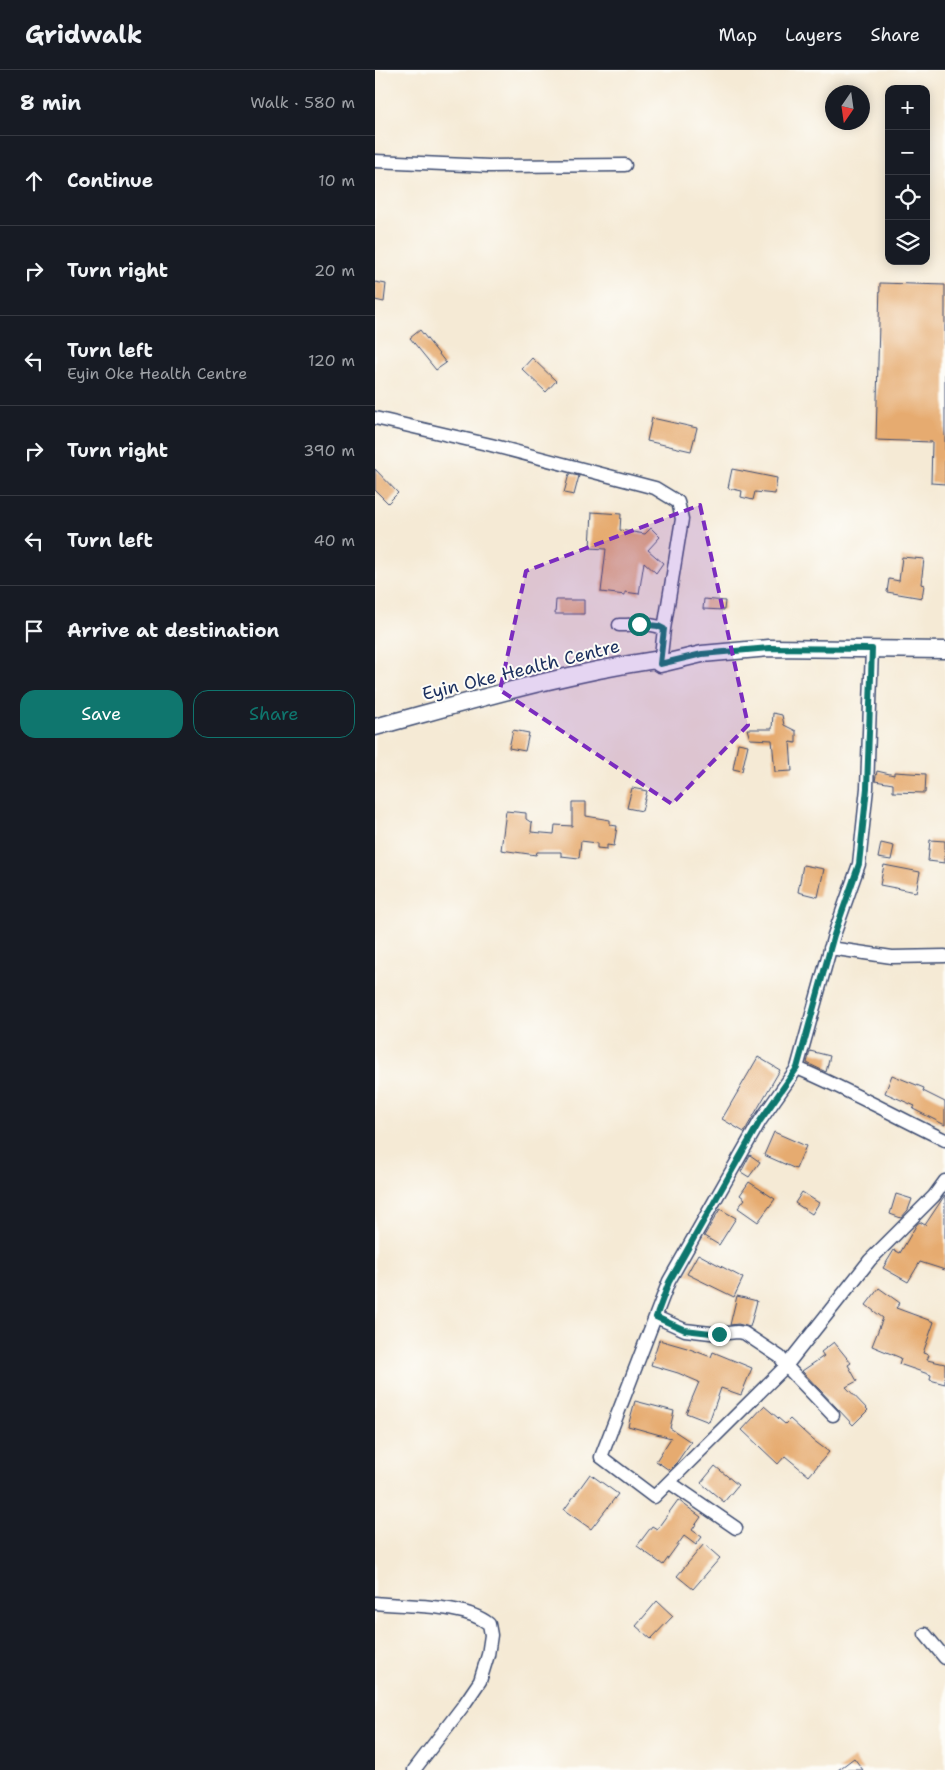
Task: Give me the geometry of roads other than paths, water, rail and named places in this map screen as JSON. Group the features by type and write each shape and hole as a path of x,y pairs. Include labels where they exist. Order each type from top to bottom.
{"main road":[{"name":"Eyin Oke Health Centre","path":"375,727 530,685 603,668 655,660 660,664 702,654 769,648 945,650"}],"street":[{"path":"375,161 489,166 625,165"},
{"path":"375,418 491,445 655,488 678,502 682,519 660,664"},
{"path":"619,626 658,626 664,629"},
{"path":"872,649 867,788 859,864 830,948 797,1068 760,1121 674,1273 635,1366 601,1457 654,1497 786,1366 870,1260 934,1196 945,1181"},
{"path":"830,948 892,957 945,956"},
{"path":"797,1068 945,1140"},
{"path":"656,1317 685,1330 719,1334 740,1332 780,1357 786,1366 833,1415"},
{"path":"669,1482 736,1528"},
{"path":"375,1603 432,1607 473,1615 482,1618 489,1624 491,1635 488,1656 480,1681 413,1770"},
{"path":"925,1634 945,1658"}]}
